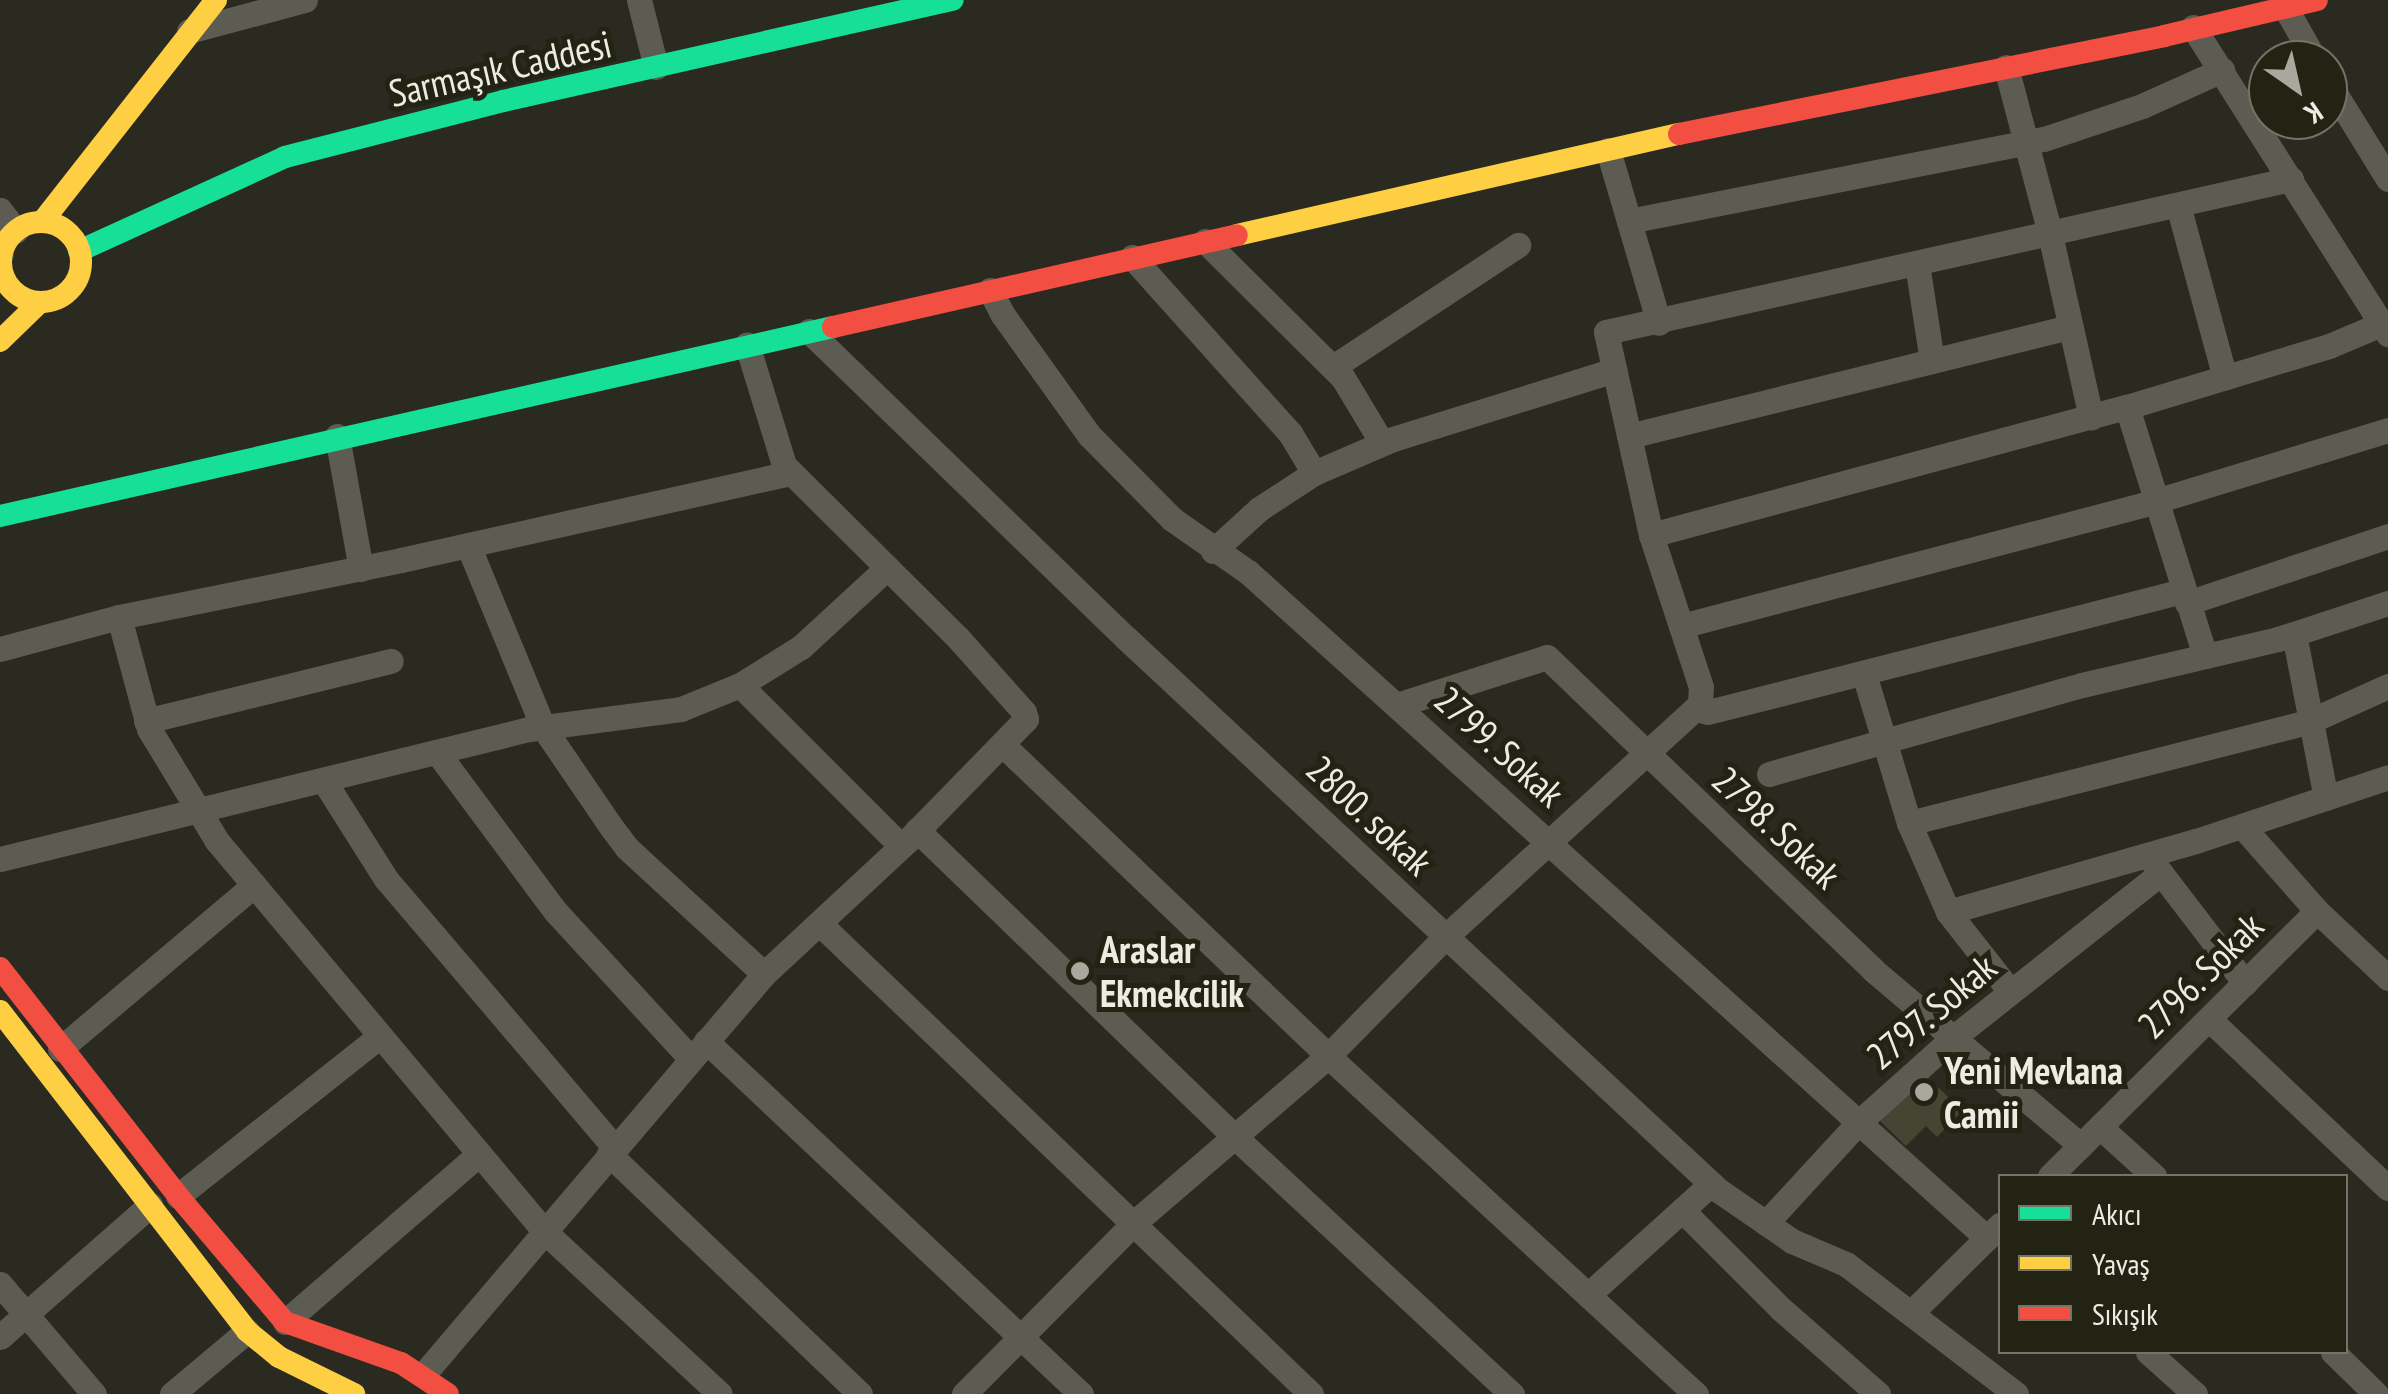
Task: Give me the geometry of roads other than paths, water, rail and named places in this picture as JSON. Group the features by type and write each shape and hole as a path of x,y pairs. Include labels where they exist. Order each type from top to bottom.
{"street":[{"path":"42,222 65,230 79,251 81,263 72,287 52,301 39,302 14,292 0,268 1,254 16,231 42,222 216,0"},
{"path":"189,31 305,0"},
{"path":"640,0 656,67"},
{"name":"Sarmaşık Caddesi","path":"79,251 285,157 953,0"},
{"path":"0,516 1608,150 2318,0"},
{"path":"2285,7 2304,40"},
{"path":"1651,535 2128,407 2386,328 2194,27"},
{"path":"2006,67 2050,234 2091,417"},
{"path":"1629,221 2026,142 2142,106 2222,70"},
{"path":"2348,114 2388,179"},
{"path":"1608,150 1659,323"},
{"path":"964,1394 1134,1223 1328,1056 1445,936 1695,710 1701,687 1651,535 1606,332 2291,179"},
{"path":"2178,205 2225,378"},
{"path":"0,210 16,231"},
{"path":"1205,241 1334,367 1382,443"},
{"path":"1334,367 1518,246"},
{"path":"1132,258 1290,433 1314,473"},
{"path":"1918,264 1932,362"},
{"name":"2799. Sokak","path":"990,290 1002,315 1088,435 1172,519 1248,572 1860,1122 1994,1231"},
{"path":"0,340 39,302"},
{"path":"1629,436 2071,327"},
{"name":"2800. sokak","path":"808,331 1025,543 1712,1184 1792,1241 1846,1264 2016,1394"},
{"path":"424,1375 764,974 1004,746 1026,719 1024,712 887,568 784,465 747,344"},
{"path":"1213,551 1258,509 1314,473 1382,443 1614,370"},
{"path":"2128,407 2205,656"},
{"path":"1681,626 2156,501 2388,430"},
{"path":"338,436 360,568"},
{"path":"0,649 118,617 790,473"},
{"path":"1695,710 1708,712 2185,597 2388,536"},
{"path":"468,545 543,727 627,848 764,974"},
{"path":"0,859 543,727 681,708 740,685 802,646 887,568"},
{"path":"1769,774 2082,684 2294,634 2388,604"},
{"path":"118,617 146,721 198,813 545,1232 720,1394"},
{"path":"2294,634 2326,798"},
{"name":"2798. Sokak","path":"1397,705 1547,657 1874,970 2081,1146"},
{"path":"146,721 391,661"},
{"path":"1864,674 1909,823 1948,912 2010,992"},
{"path":"740,685 1512,1394"},
{"path":"1909,823 2312,720 2388,686"},
{"path":"1004,746 1328,1056 1696,1394"},
{"path":"438,752 556,912 699,1050 1081,1394"},
{"path":"1948,912 2154,864 2242,826 2388,777"},
{"path":"324,781 386,879 612,1150 860,1394"},
{"path":"2242,826 2317,911 2388,978"},
{"path":"2154,864 2244,983"},
{"name":"2797. Sokak","path":"1766,1223 1860,1122 2154,864"},
{"path":"60,1049 254,885"},
{"name":"2796. Sokak","path":"2052,1174 2317,911"},
{"path":"819,923 1311,1394"},
{"path":"0,968 60,1049 284,1322 424,1375 448,1394"},
{"path":"0,1010 247,1330 279,1357 354,1394"},
{"path":"2209,1019 2388,1188"},
{"path":"178,1196 380,1036"},
{"path":"2100,1127 2152,1174"},
{"path":"284,1322 479,1154"},
{"path":"1588,1295 1712,1184"},
{"path":"0,1337 150,1205"},
{"path":"1682,1210 1781,1309 1878,1394"},
{"path":"1912,1312 1994,1231"},
{"path":"0,1284 94,1394"},
{"path":"172,1394 247,1330"},
{"path":"2150,1354 2195,1394"},
{"path":"2335,1354 2376,1394"}],"place":[{"name":"Araslar Ekmekcilik","path":"1080,971"},
{"name":"Yeni Mevlana Camii","path":"1924,1092"}]}
